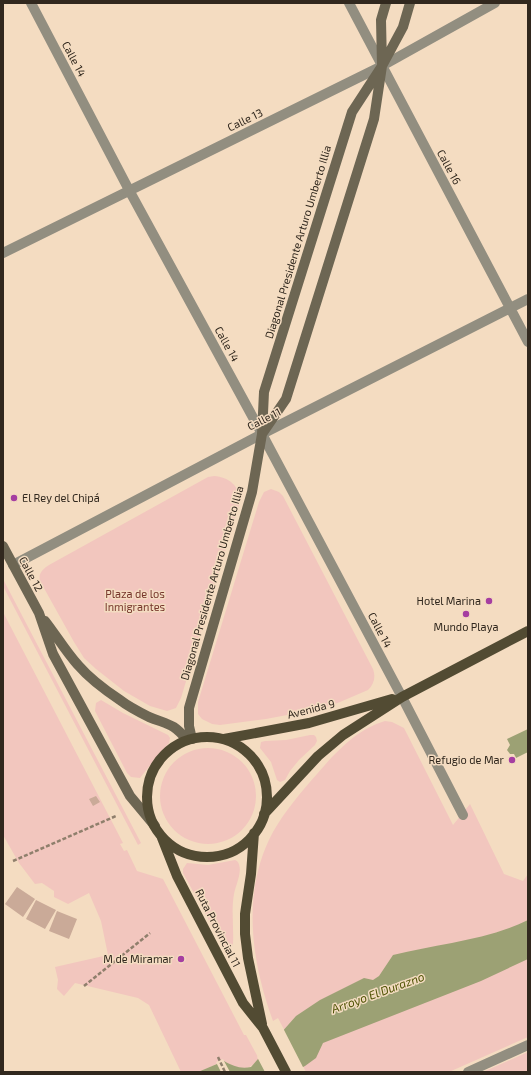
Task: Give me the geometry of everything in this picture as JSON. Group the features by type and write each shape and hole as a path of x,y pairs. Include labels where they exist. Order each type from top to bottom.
{"main road":[{"name":"Diagonal Presidente Arturo Umberto Illia","path":"262,434 286,399 374,119 382,66 381,20 386,3"},
{"name":"Diagonal Presidente Arturo Umberto Illia","path":"190,740 188,708 252,492 262,434 264,392 352,112 382,66 403,27 410,3"},
{"name":"Calle 12","path":"3,546 39,613"},
{"path":"39,613 77,665 88,675 120,701 150,717 168,723 190,740"},
{"path":"39,613 53,654 130,796 158,830 168,842 181,851 196,856 207,857 218,856 238,848 254,833 264,814 267,795 260,768 241,747 224,739 208,737 190,740 174,747 166,753 154,769 148,788 148,808 158,830"},
{"name":"Avenida 9","path":"264,814 318,756 343,735 402,696 528,631"},
{"name":"Avenida 9","path":"224,739 309,723 402,696"},
{"name":"Ruta Provincial 11","path":"158,830 178,876 244,1003 263,1028 286,1072"},
{"name":"Ruta Provincial 11","path":"254,833 251,874 245,914 245,934 248,958 263,1028"}],"street":[{"name":"Calle 14","path":"31,3 129,190 402,696 463,815"},
{"name":"Calle 16","path":"349,3 528,342"},
{"name":"Calle 13","path":"3,254 129,190 382,66 495,3"},
{"name":"Calle 11","path":"13,565 262,434 528,299"},
{"path":"468,1072 528,1045"}],"path":[{"path":"13,861 116,816"},
{"path":"84,986 150,933"},
{"path":"218,1057 225,1072"}],"green space":[{"name":"Plaza de los Inmigrantes","path":"214,476 224,478 233,483 238,491 240,502 181,698 176,708 167,711 150,706 124,691 84,658 40,581 40,573 49,565 208,477"},
{"path":"271,489 279,492 283,496 373,669 374,680 368,690 324,708 266,719 220,725 212,724 202,719 198,714 198,702 259,502 264,492"},
{"path":"3,579 141,843 138,845 3,586"},
{"path":"3,612 123,843 120,844 124,851 127,850 137,871 163,879 244,1035 246,1035 259,1059 250,1066 246,1068 238,1068 223,1061 199,1072 181,1072 149,1005 138,998 75,983 64,996 57,989 58,980 55,967 108,955 101,921 89,893 68,904 54,897 54,891 42,883 35,884 19,863 3,835"},
{"path":"101,700 123,713 168,735 170,738 169,743 140,778 131,777 127,773 95,711 96,703"},
{"path":"385,721 392,722 404,728 453,825 470,804 504,874 523,881 528,874 528,1037 449,1072 306,1072 278,1018 273,1021 265,998 255,950 253,926 253,902 256,878 263,855 273,832 299,795 332,758 356,735"},
{"path":"314,735 316,737 317,741 315,745 299,760 285,780 280,782 277,780 271,762 260,748 261,742 286,740"},
{"path":"208,748 226,752 235,756 242,762 248,769 252,778 256,796 252,814 248,823 242,830 235,836 226,840 208,844 190,840 181,836 174,830 168,823 164,814 160,796 164,778 168,769 174,762 181,756 190,752"},
{"path":"235,860 239,864 240,872 233,900 233,944 227,948 223,946 183,873 183,869 187,863 208,865"},
{"path":"528,1052 528,1072 483,1072"}],"water":[{"path":"528,729 528,752 516,758 514,754 510,754 507,750 510,745 507,739"},
{"name":"Arroyo El Durazno","path":"528,920 528,959 481,981 323,1043 316,1058 293,1072 198,1072 224,1061 237,1067 251,1067 296,1016 320,1000 364,978 373,980 379,976 393,955 479,937 513,927"}],"pier":[{"path":"283,1028 304,1069 298,1072 265,1072 257,1057"},
{"path":"223,1059 230,1072 221,1072 216,1062"}],"building":[{"path":"96,796 100,802 93,806 89,799"},
{"path":"17,887 35,899 23,917 5,904"},
{"path":"36,900 56,910 45,929 26,919"},
{"path":"57,911 77,919 69,939 49,931"}],"place":[{"name":"El Rey del Chipá","path":"14,498"},
{"name":"Hotel Marina","path":"489,601"},
{"name":"Mundo Playa","path":"466,614"},
{"name":"Refugio de Mar","path":"512,760"},
{"name":"M de Miramar","path":"181,959"}]}
